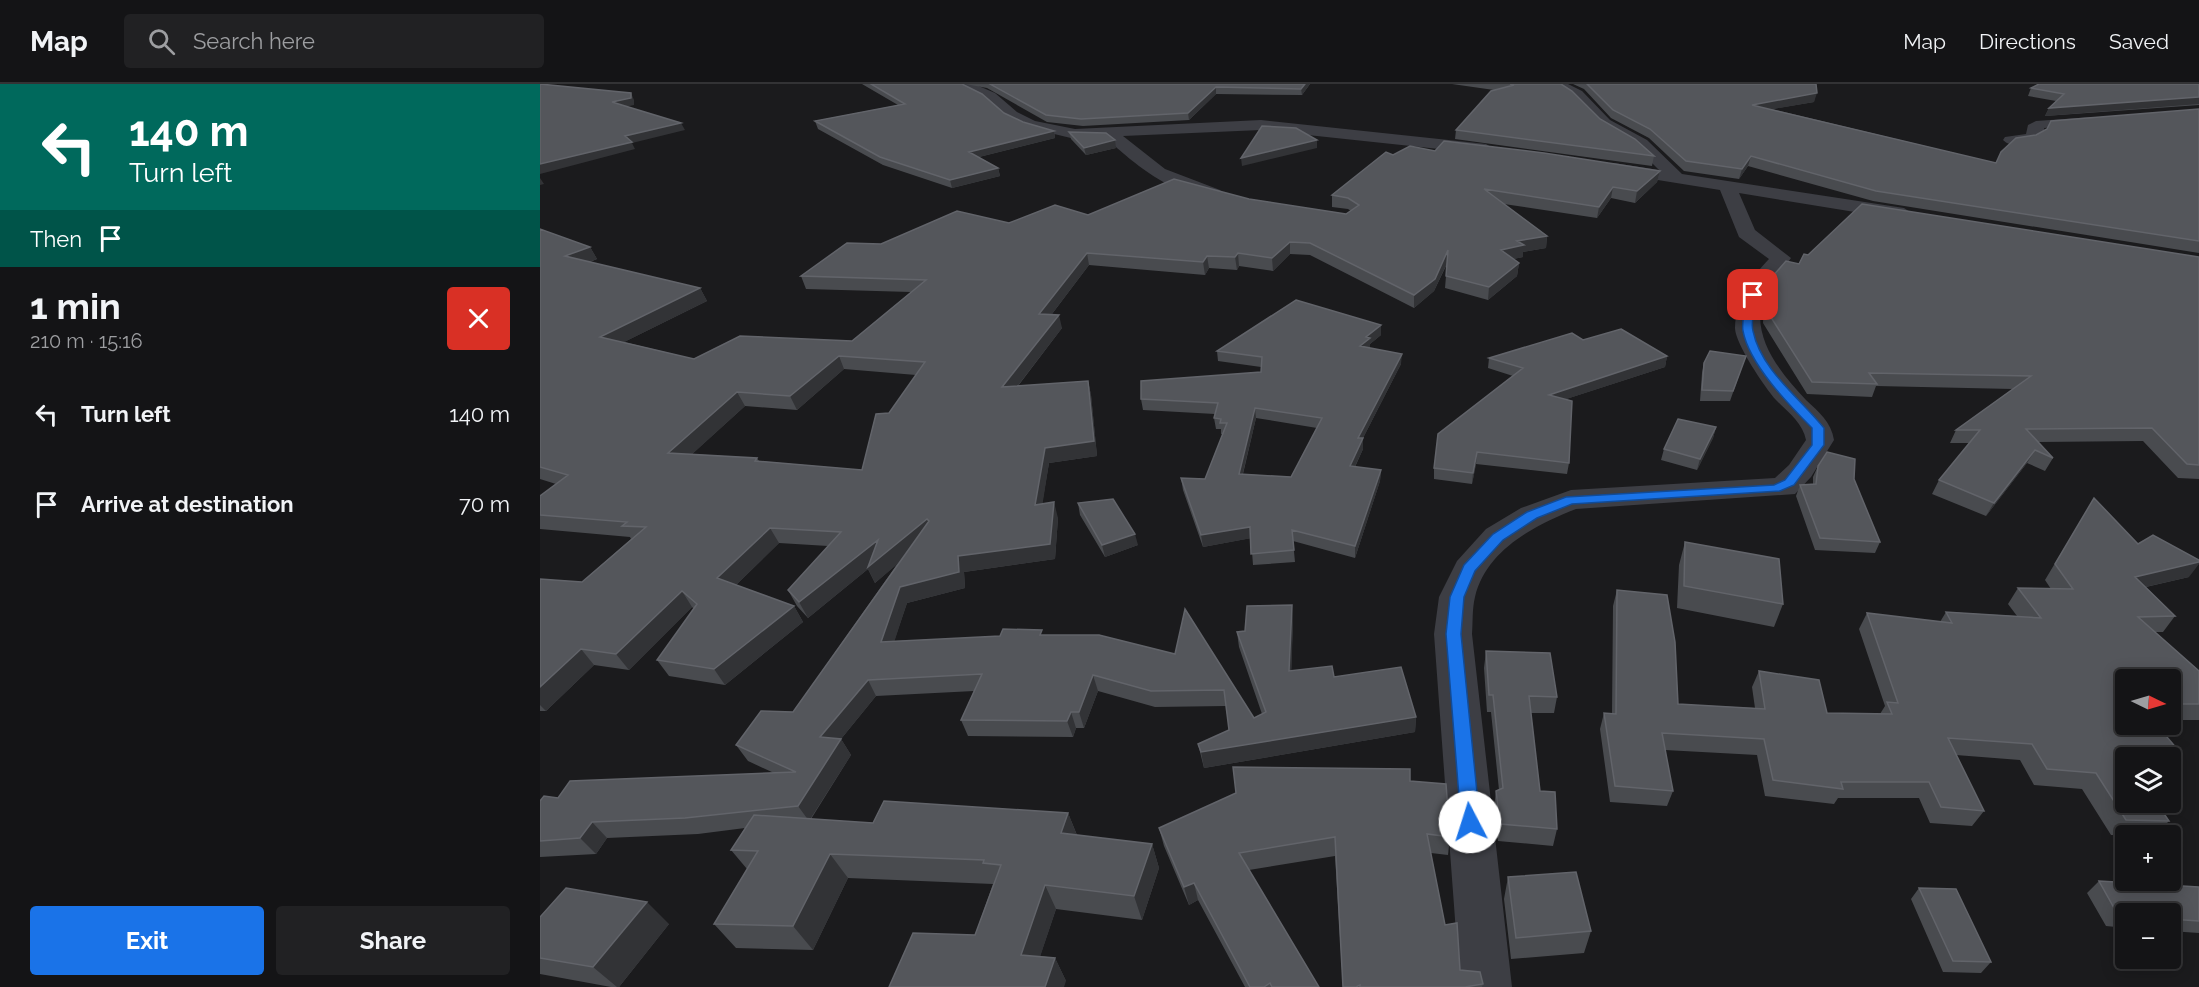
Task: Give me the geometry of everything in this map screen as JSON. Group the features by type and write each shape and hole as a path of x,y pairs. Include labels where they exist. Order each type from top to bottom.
{"street":[{"path":"963,84 990,96 1012,115 1030,124 1075,134 1112,134 1218,125 1261,125 1497,150"},
{"path":"1558,84 1577,94 1605,123 1641,143 1678,178"},
{"path":"2011,140 2030,138 2037,132 2033,128 2041,124 2111,120"},
{"path":"1112,134 1143,164 1168,178 1186,187 1236,198"},
{"path":"1600,165 1728,188 1922,217"},
{"path":"1486,987 1453,634 1457,597 1469,568 1498,537 1532,515 1570,500 1784,487 1800,471 1820,440 1818,428 1779,388 1767,370 1747,330 1753,295 1759,282 1781,258 1746,233 1728,188"}],"building":[{"path":"540,84 631,93 631,98 612,102 681,123 625,136 632,142 540,164"},
{"path":"871,84 962,84 982,94 1004,113 1023,122 1054,131 969,152 998,168 950,180 880,157 815,121 905,104"},
{"path":"990,84 1305,84 1301,89 1216,87 1188,113 1081,119 1046,115"},
{"path":"1510,84 1561,84 1572,91 1600,119 1635,139 1654,156 1456,130 1491,91 1514,85"},
{"path":"1587,84 1816,84 1817,93 1752,105 1996,163 2001,152 2016,138 2036,135 2047,129 2051,121 2199,109 2199,241 1876,191 1751,156 1742,169 1686,161 1650,129 1613,110"},
{"path":"2039,84 2199,84 2199,97 2049,108 2064,94 2031,88"},
{"path":"1262,126 1296,128 1317,140 1241,158"},
{"path":"1069,132 1106,133 1115,140 1084,148"},
{"path":"1444,141 1544,153 1660,171 1637,191 1613,187 1599,207 1484,189 1547,236 1517,241 1524,245 1501,250 1519,263 1489,287 1446,276 1448,250 1435,279 1414,295 1310,243 1290,242 1272,258 1238,253 1235,257 1207,256 1203,262 1087,253 1039,314 1059,315 1002,387 1088,381 1094,441 1045,448 1035,505 1054,502 1050,544 958,556 959,572 900,587 881,642 1000,636 1003,629 1042,630 1040,635 1099,635 1175,654 1185,609 1254,718 1266,712 1237,632 1245,631 1247,606 1292,605 1289,671 1332,666 1334,677 1401,667 1416,717 1201,752 1198,744 1229,730 1224,690 1151,691 1093,675 1079,712 1071,712 1067,721 961,720 982,674 868,680 820,737 841,739 798,806 685,818 592,822 580,838 540,841 540,801 544,796 558,798 570,781 796,772 736,745 761,711 793,712 929,521 927,519 868,567 878,540 799,602 788,590 841,532 770,528 717,578 794,606 714,669 657,660 697,604 682,591 616,654 581,649 540,687 540,579 582,582 646,527 622,526 627,522 540,515 540,496 568,475 540,467 540,229 590,247 565,256 700,288 600,337 694,359 740,336 852,341 926,280 801,276 847,243 881,244 957,211 1009,223 1055,205 1088,215 1174,179 1249,199 1346,214 1359,205 1348,198 1332,195 1386,152 1393,155 1410,146 1435,151","holes":["839,356 925,362 889,413 876,414 862,470 755,461 757,458 668,453 737,392 790,396"]},
{"path":"1862,204 2199,257 2199,465 2187,464 2152,428 2026,429 2053,458 2035,450 1994,503 1939,480 1980,430 1956,430 2031,376 1869,373 1877,384 1812,382 1767,311 1768,291 1773,276 1786,261 1799,264 1804,254 1808,255"},
{"path":"1296,300 1381,325 1366,337 1370,338 1360,346 1402,354 1358,438 1363,438 1350,466 1381,470 1355,546 1292,530 1294,550 1251,554 1250,527 1201,535 1181,478 1205,479 1227,423 1220,423 1221,419 1214,418 1218,403 1141,399 1141,381 1261,372 1262,357 1217,351","holes":["1255,408 1322,418 1291,477 1239,474"]},
{"path":"1621,329 1667,356 1549,395 1572,401 1569,463 1477,452 1473,473 1434,468 1438,434 1523,368 1489,358 1572,333 1583,340"},
{"path":"1710,351 1746,356 1733,391 1702,390 1704,363"},
{"path":"1678,419 1716,427 1700,459 1664,449"},
{"path":"1827,452 1855,459 1854,479 1880,542 1820,538 1800,485 1816,484 1818,466"},
{"path":"2094,498 2138,544 2153,535 2199,560 2199,562 2135,577 2175,616 2138,617 2199,671 2199,704 2181,704 2181,669 2115,669 2115,735 2165,735 2175,747 2115,747 2115,803 2096,773 2047,769 2032,744 1948,738 1984,811 1941,807 1929,782 1841,782 1843,789 1773,780 1764,739 1662,733 1673,791 1615,786 1604,713 1616,714 1617,590 1667,595 1675,642 1678,704 1765,709 1759,671 1819,680 1827,713 1892,714 1887,702 1898,703 1867,613 1952,623 1946,612 2041,618 2018,588 2073,589 2055,564"},
{"path":"1113,499 1135,534 1102,545 1078,503"},
{"path":"1685,542 1779,559 1783,604 1684,586"},
{"path":"1486,651 1550,653 1557,697 1529,696 1540,791 1555,792 1557,829 1500,824 1496,791 1503,788 1493,695 1489,695"},
{"path":"1233,767 1410,769 1410,781 1446,784 1450,837 1427,834 1445,925 1457,923 1460,970 1480,972 1483,984 1465,987 1360,987 1360,985 1343,987 1335,837 1239,853 1319,987 1272,987 1270,983 1264,987 1250,987 1194,883 1184,887 1159,828 1236,793"},
{"path":"884,801 1068,813 1061,833 1152,844 1134,896 1045,885 1021,955 1055,958 1045,987 889,987 913,933 975,935 1001,865 983,863 984,860 830,854 793,926 714,924 758,851 731,850 754,815 873,823"},
{"path":"2122,813 2164,813 2169,821 2126,820"},
{"path":"1576,872 1591,931 1516,938 1508,877"},
{"path":"2099,881 2115,882 2115,891 2181,891 2181,886 2199,887 2199,921 2181,920 2181,903 2115,903 2115,910"},
{"path":"566,888 647,902 593,967 540,958 540,917"},
{"path":"1919,888 1956,889 1991,962 1953,961"}],"route":[{"path":"1470,822 1453,634 1457,597 1469,568 1498,537 1532,515 1570,500 1776,489 1790,482 1818,445 1820,440 1818,428 1779,388 1767,370 1747,330 1753,295"}]}
